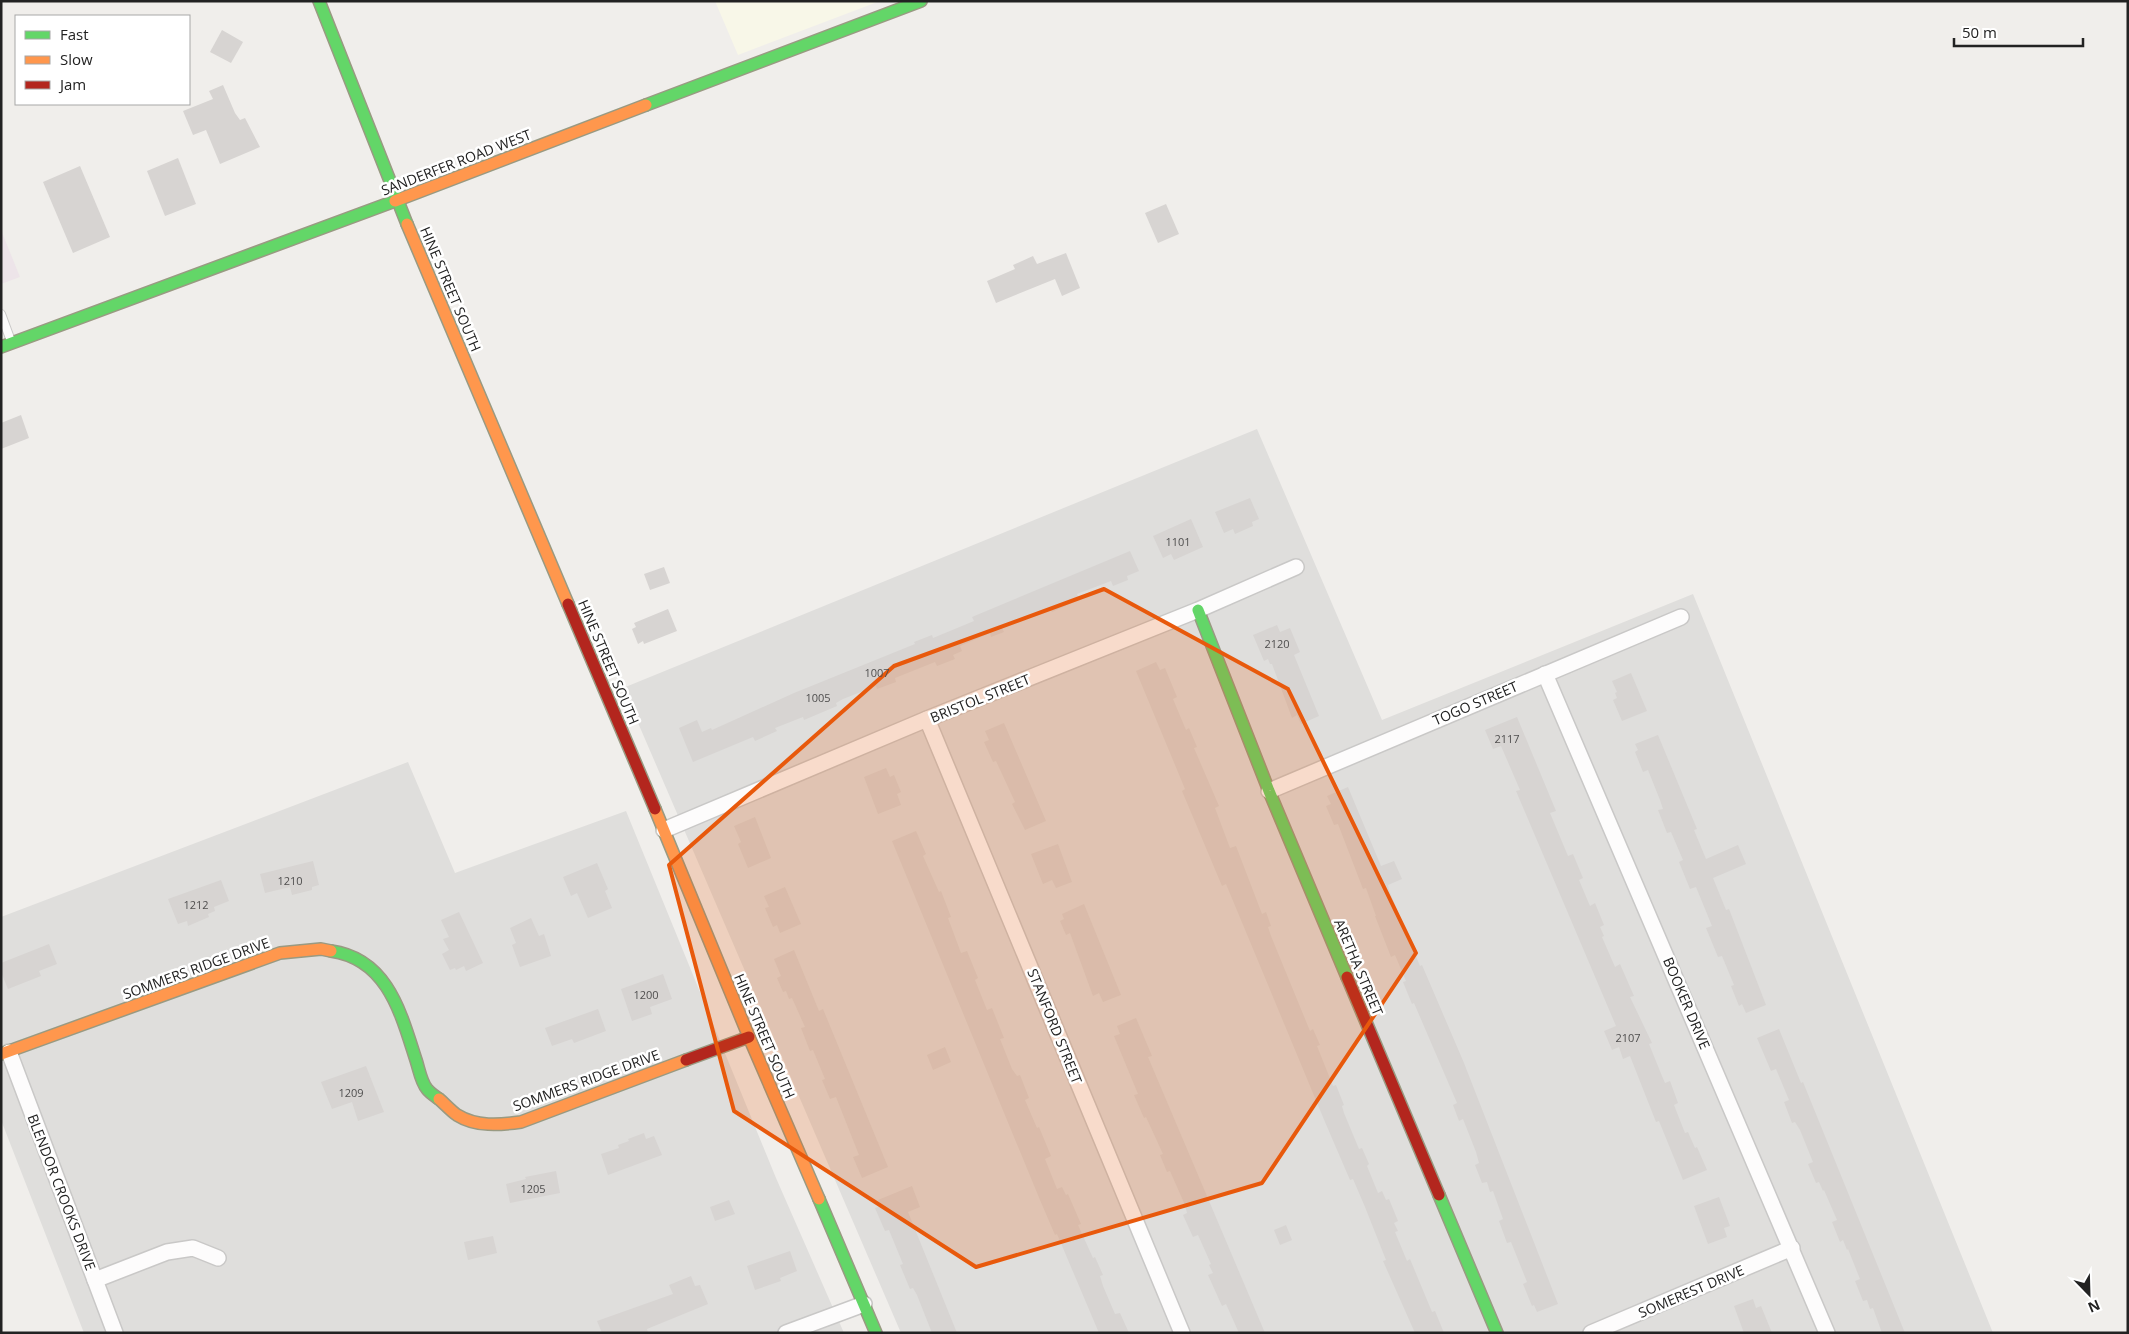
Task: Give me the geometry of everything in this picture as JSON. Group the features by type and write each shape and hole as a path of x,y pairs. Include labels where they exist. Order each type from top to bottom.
{"street":[{"name":"HINE STREET SOUTH","path":"318,1 397,200 664,830 749,1037 876,1333"},
{"name":"SANDERFER ROAD WEST","path":"7,346 921,1"},
{"name":"BRISTOL STREET","path":"664,830 927,719 1198,610 1296,567"},
{"name":"ARETHA STREET","path":"1198,610 1269,791 1497,1333"},
{"name":"TOGO STREET","path":"1269,791 1681,618"},
{"name":"BOOKER DRIVE","path":"1545,674 1827,1333"},
{"name":"STANFORD STREET","path":"927,719 1182,1333"},
{"name":"SOMMERS RIDGE DRIVE","path":"5,1053 280,953 321,949 341,952 361,961 376,974 390,990 399,1009 426,1088 458,1116 478,1123 499,1125 521,1122 749,1037"},
{"name":"BLENDOR CROOKS DRIVE","path":"5,1053 115,1333"},
{"path":"95,1280 168,1252 193,1248 218,1258"},
{"name":"SOMEREST DRIVE","path":"1591,1333 1792,1248"},
{"path":"786,1333 864,1304"}],"lane":[{"path":"1,314 7,346"}],"highlighted area":[{"path":"1104,589 1288,689 1416,953 1262,1183 976,1267 734,1111 669,865 894,666"}],"shaded area":[{"path":"715,1 880,1 738,55"},
{"path":"1,230 20,277 1,284"},
{"path":"1257,429 1382,720 1693,594 1993,1333 901,1333 623,688"},
{"path":"408,762 455,873 626,811 776,1178 844,1333 84,1333 1,1120 1,917"}],"building":[{"path":"222,30 243,42 231,63 210,52"},
{"path":"223,85 235,113 240,120 245,118 260,147 220,164 206,130 193,135 183,111 213,99 209,91"},
{"path":"178,158 196,204 165,216 147,171"},
{"path":"80,166 110,237 73,253 43,182"},
{"path":"1166,204 1179,234 1158,243 1145,213"},
{"path":"1066,253 1080,288 1062,296 1055,279 996,303 987,281 1015,269 1013,265 1033,256 1037,264"},
{"path":"21,415 29,438 1,449 1,423"},
{"path":"1250,498 1259,519 1252,522 1253,526 1235,534 1233,529 1224,533 1215,512"},
{"path":"1191,519 1203,547 1174,560 1171,554 1163,558 1153,536"},
{"path":"1130,551 1139,571 1127,576 1128,580 1113,586 1111,581 1077,594 1078,597 1071,600 1072,603 1052,612 1050,608 1002,628 1004,632 991,637 990,633 960,646 962,651 953,655 955,659 937,666 935,662 895,678 896,682 877,689 876,686 843,699 836,703 837,706 804,720 803,717 775,728 777,731 755,741 753,737 693,762 679,728 697,720 702,732 711,728 712,730 794,693 915,644 914,642 932,635 933,638 974,621 972,617"},
{"path":"664,567 670,583 650,590 644,574"},
{"path":"668,609 677,631 644,644 643,641 638,644 632,629 636,627 634,623"},
{"path":"1277,625 1280,632 1290,628 1300,652 1294,655 1319,716 1301,724 1297,715 1292,718 1272,664 1270,664 1268,659 1264,661 1253,635"},
{"path":"1156,662 1160,670 1165,668 1177,697 1173,699 1186,730 1189,728 1197,747 1194,748 1219,806 1215,808 1230,848 1236,846 1262,914 1266,912 1271,926 1268,927 1271,936 1310,1031 1313,1029 1320,1045 1317,1046 1333,1086 1336,1085 1344,1105 1342,1106 1344,1113 1359,1149 1362,1148 1369,1164 1367,1166 1378,1193 1382,1191 1386,1200 1389,1199 1398,1221 1394,1223 1398,1231 1395,1232 1407,1261 1410,1259 1432,1312 1435,1311 1444,1333 1415,1333 1383,1261 1386,1260 1365,1207 1353,1179 1350,1180 1325,1122 1226,884 1222,886 1182,791 1185,789 1136,671"},
{"path":"1631,673 1647,711 1622,721 1613,700 1617,698 1615,693 1617,692 1612,681"},
{"path":"1517,717 1556,811 1550,813 1568,856 1573,854 1583,878 1579,880 1590,906 1595,903 1604,925 1600,927 1604,936 1602,937 1615,967 1620,964 1634,996 1630,997 1652,1043 1649,1044 1662,1076 1665,1083 1670,1081 1678,1103 1674,1105 1685,1133 1688,1132 1695,1148 1697,1147 1707,1170 1683,1180 1659,1121 1656,1122 1630,1056 1623,1059 1619,1047 1612,1050 1604,1031 1616,1026 1516,791 1520,790 1501,746 1493,749 1485,730"},
{"path":"1004,723 1046,821 1025,830 1012,804 1015,802 996,761 993,762 984,742 989,740 985,731"},
{"path":"1658,735 1697,829 1694,830 1706,859 1738,845 1746,864 1713,878 1726,910 1729,909 1766,1005 1746,1013 1742,1004 1739,1006 1731,986 1734,985 1722,956 1718,957 1706,928 1712,926 1696,887 1690,889 1679,862 1683,860 1671,832 1667,833 1658,810 1663,809 1648,770 1643,772 1635,752 1638,750 1635,744"},
{"path":"886,768 890,777 894,775 901,792 897,794 901,805 878,814 864,777"},
{"path":"1348,787 1381,866 1394,861 1402,879 1388,885 1389,890 1420,966 1422,965 1464,1063 1558,1304 1537,1312 1534,1305 1532,1306 1523,1284 1527,1282 1511,1242 1507,1243 1499,1221 1503,1219 1493,1191 1490,1192 1487,1182 1482,1183 1475,1165 1479,1163 1476,1152 1463,1119 1459,1121 1453,1105 1457,1103 1414,1003 1412,1004 1403,982 1406,981 1395,955 1391,957 1366,888 1363,889 1338,824 1334,825 1326,806 1331,804 1327,796"},
{"path":"755,817 771,858 748,868 738,844 741,842 734,826"},
{"path":"916,831 926,854 923,856 939,892 941,891 951,917 948,918 961,953 967,951 978,978 975,980 987,1010 992,1008 1004,1038 1000,1039 1012,1069 1017,1076 1020,1075 1029,1098 1025,1100 1051,1156 1045,1159 1057,1189 1062,1187 1066,1195 1068,1194 1081,1224 1078,1225 1103,1275 1100,1276 1103,1286 1115,1314 1120,1313 1129,1333 1099,1333 1057,1234 1055,1235 1040,1200 892,841"},
{"path":"1058,844 1072,882 1056,888 1052,880 1043,884 1031,854"},
{"path":"313,861 319,885 312,887 312,890 292,895 290,887 265,893 260,874"},
{"path":"597,863 608,889 605,891 612,908 588,918 577,893 571,896 563,877"},
{"path":"221,880 229,901 214,907 215,911 208,914 209,917 188,926 187,921 178,924 168,899"},
{"path":"785,887 801,924 780,933 777,925 773,927 765,908 769,907 764,896"},
{"path":"1084,904 1121,995 1103,1002 1099,993 1093,996 1070,933 1066,935 1060,921 1064,919 1062,914"},
{"path":"459,912 483,963 466,971 464,966 456,970 455,968 450,970 442,954 449,950 443,939 449,937 441,920"},
{"path":"531,918 539,936 544,934 551,956 520,967 512,945 516,943 510,928"},
{"path":"49,944 57,964 39,971 41,976 8,989 1,972 1,963"},
{"path":"794,950 819,1011 823,1009 888,1167 862,1178 853,1157 859,1155 836,1097 830,1099 822,1080 825,1079 813,1050 810,1051 801,1028 805,1027 792,998 789,999 786,991 783,992 777,978 781,976 774,959"},
{"path":"663,974 672,999 650,1007 652,1014 632,1021 621,989"},
{"path":"598,1009 606,1031 574,1043 572,1039 552,1046 545,1028"},
{"path":"1136,1018 1152,1056 1148,1057 1265,1333 1239,1333 1226,1304 1222,1306 1208,1275 1213,1273 1209,1265 1211,1264 1198,1235 1193,1237 1183,1215 1187,1213 1185,1205 1170,1171 1167,1172 1160,1155 1163,1154 1134,1095 1138,1094 1114,1036 1120,1034 1117,1026"},
{"path":"1779,1029 1801,1083 1803,1082 1905,1333 1882,1333 1873,1308 1870,1309 1867,1300 1863,1301 1855,1281 1860,1279 1848,1249 1843,1240 1840,1242 1832,1222 1837,1220 1824,1190 1819,1182 1816,1183 1808,1164 1813,1162 1800,1130 1795,1122 1792,1123 1784,1102 1789,1100 1776,1069 1771,1071 1757,1038"},
{"path":"945,1047 951,1062 933,1070 927,1055"},
{"path":"366,1066 384,1112 358,1121 352,1102 332,1109 321,1082"},
{"path":"644,1133 646,1139 654,1136 662,1155 608,1175 601,1154 619,1148 618,1145 629,1141 628,1139"},
{"path":"556,1171 560,1193 510,1203 506,1184 526,1179 525,1177"},
{"path":"912,1186 920,1207 908,1212 957,1333 932,1333 917,1295 913,1288 910,1289 900,1265 903,1264 889,1230 885,1231 875,1208 880,1206 878,1200"},
{"path":"1719,1197 1730,1226 1724,1228 1727,1237 1708,1244 1694,1206"},
{"path":"729,1200 735,1214 715,1221 710,1207"},
{"path":"1286,1225 1292,1240 1280,1245 1274,1230"},
{"path":"493,1236 497,1253 468,1260 464,1242"},
{"path":"790,1251 797,1271 780,1278 781,1281 755,1290 747,1266"},
{"path":"691,1276 695,1286 700,1285 708,1304 647,1329 648,1333 602,1333 597,1321 673,1294 669,1285"},
{"path":"1753,1299 1756,1308 1761,1306 1772,1333 1744,1333 1734,1306"}],"traffic: fast":[{"path":"319,1 407,224"},
{"path":"646,105 921,1"},
{"path":"1,347 395,201"},
{"path":"1198,610 1269,791 1347,977"},
{"path":"331,951 350,956 366,965 379,977 398,1007 423,1083 439,1099"},
{"path":"1439,1195 1497,1333"},
{"path":"819,1199 876,1333"}],"traffic: slow":[{"path":"395,201 646,105"},
{"path":"407,224 568,604"},
{"path":"655,809 749,1037 819,1199"},
{"path":"1,1054 280,953 321,949 331,951"},
{"path":"439,1099 452,1112 472,1122 497,1124 521,1122 686,1060"}],"traffic: jam":[{"path":"568,604 655,809"},
{"path":"1347,977 1439,1195"},
{"path":"686,1060 749,1037"}]}
